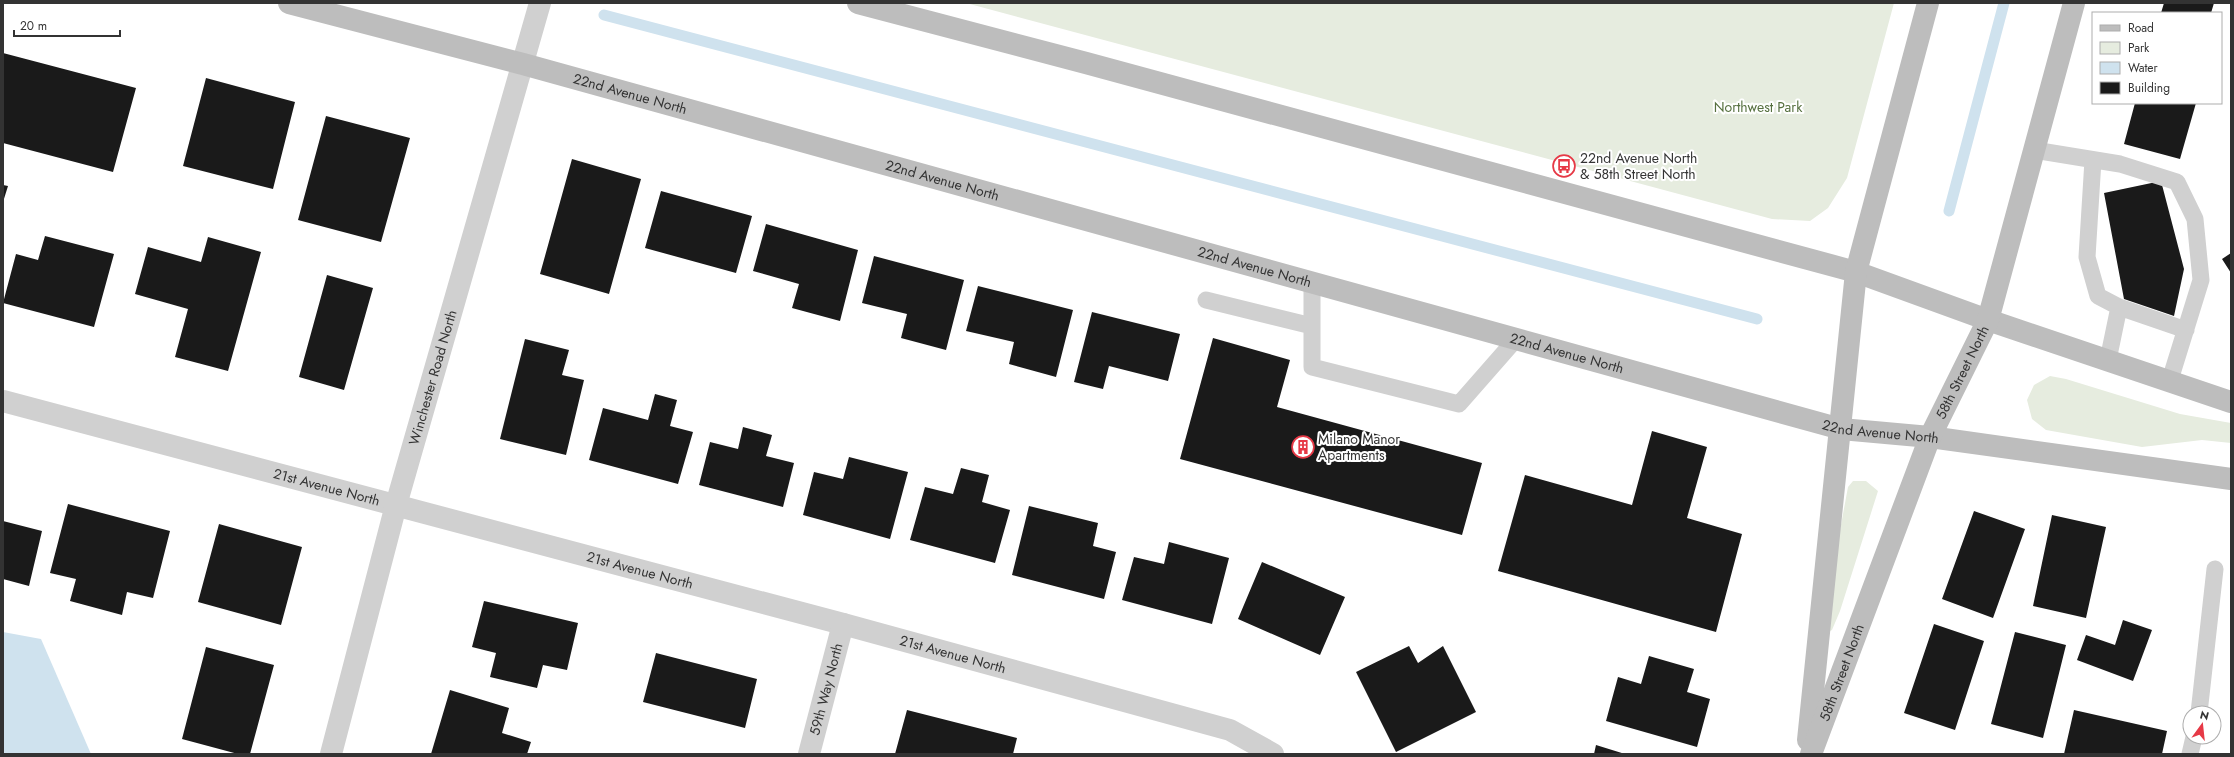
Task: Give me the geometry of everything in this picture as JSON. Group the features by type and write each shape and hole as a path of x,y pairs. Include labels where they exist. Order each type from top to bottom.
{"main road":[{"name":"22nd Avenue North","path":"289,3 523,64 1841,429 1930,438 2231,479"},
{"path":"858,3 1086,63 1856,272 1988,320 2170,380 2231,402"},
{"name":"58th Street North","path":"1806,754 1841,429 1856,272 1928,3"},
{"name":"58th Street North","path":"1811,754 1930,438 1988,320 2074,3"}],"street":[{"name":"Winchester Road North","path":"331,754 396,505 540,3"},
{"name":"21st Avenue North","path":"3,401 843,624 1230,730 1273,753"},
{"name":"59th Way North","path":"809,754 843,624"}],"lane":[{"path":"2034,150 2120,164 2177,182 2195,219 2201,280 2170,380"},
{"path":"2093,160 2087,257 2098,296 2119,307 2186,330"},
{"path":"1312,282 1312,367 1459,404 1516,339"},
{"path":"1206,300 1312,326"},
{"path":"2108,360 2119,307"},
{"path":"2200,705 2215,569"}],"green space":[{"name":"Northwest Park","path":"966,3 1894,3 1847,178 1828,208 1810,221 1772,219"},
{"path":"2050,376 2066,379 2180,414 2231,423 2231,443 2202,440 2142,447 2046,430 2032,419 2027,400 2034,385"},
{"path":"1853,481 1866,481 1878,491 1840,611 1832,630 1830,631 1826,606 1848,487"}],"water":[{"path":"3,632 41,639 91,754 3,754"}],"building":[{"path":"2164,3 2214,3 2211,12 2161,12"},
{"path":"3,53 136,88 113,172 3,143"},
{"path":"206,78 295,102 273,189 183,166"},
{"path":"2135,104 2196,104 2180,159 2124,144"},
{"path":"326,116 410,138 381,242 298,220"},
{"path":"572,159 641,179 609,294 540,274"},
{"path":"2161,181 2184,269 2174,316 2124,299 2104,193"},
{"path":"3,185 8,186 3,202"},
{"path":"661,191 752,216 736,273 645,248"},
{"path":"766,224 858,250 840,321 792,308 799,284 753,271"},
{"path":"45,236 114,254 94,327 3,303 16,254 38,260"},
{"path":"208,237 261,252 228,371 175,357 188,309 135,294 148,247 201,262"},
{"path":"2231,253 2231,273 2222,259"},
{"path":"874,256 964,280 946,350 901,338 907,314 862,303"},
{"path":"327,275 373,288 344,390 299,377"},
{"path":"978,286 1073,310 1056,377 1009,364 1014,342 966,331"},
{"path":"1092,312 1180,334 1168,381 1109,366 1103,389 1074,382"},
{"name":"Milano Manor Apartments","path":"1213,338 1290,360 1277,407 1482,463 1462,535 1180,459"},
{"path":"525,339 569,350 562,375 584,380 566,455 500,439"},
{"path":"655,394 677,400 670,426 693,432 678,484 589,460 603,408 648,420"},
{"path":"743,427 772,435 766,456 794,463 783,507 699,485 710,442 738,449"},
{"path":"1652,431 1707,447 1687,518 1742,534 1716,632 1498,571 1525,475 1632,505"},
{"path":"849,457 908,472 890,539 803,515 814,472 843,479"},
{"path":"961,468 989,475 982,502 1010,510 995,563 910,540 925,487 953,494"},
{"path":"68,504 170,531 153,598 127,592 122,615 70,601 76,579 50,573"},
{"path":"1029,506 1098,523 1093,546 1116,552 1104,599 1012,575"},
{"path":"1974,511 2025,529 1993,618 1942,599"},
{"path":"2052,515 2106,527 2086,618 2033,606"},
{"path":"3,521 42,531 29,586 3,579"},
{"path":"219,524 302,547 281,625 198,602"},
{"path":"1169,542 1229,558 1212,624 1122,600 1134,557 1164,564"},
{"path":"1262,562 1345,597 1320,655 1238,619"},
{"path":"484,601 578,623 567,670 543,665 537,688 490,677 496,653 472,647"},
{"path":"2123,620 2152,630 2133,681 2077,660 2086,635 2115,645"},
{"path":"1934,624 1984,641 1955,730 1904,713"},
{"path":"2015,632 2066,645 2043,738 1991,724"},
{"path":"1409,646 1418,663 1443,646 1476,712 1396,752 1356,672"},
{"path":"206,647 274,665 250,754 238,754 182,739"},
{"path":"656,653 757,679 745,728 643,702"},
{"path":"1649,656 1694,669 1687,692 1710,699 1697,747 1606,721 1618,677 1641,684"},
{"path":"450,690 509,708 502,733 531,742 527,754 431,754"},
{"path":"907,710 1017,738 1013,754 895,754"},
{"path":"2074,710 2167,731 2162,754 2064,754"},
{"path":"1596,745 1625,754 1594,754"}],"waterway":[{"path":"1949,211 2004,3"},
{"path":"604,15 1757,319"}],"place":[{"name":"22nd Avenue North & 58th Street North","path":"1564,166"},
{"name":"Milano Manor Apartments","path":"1303,447"}]}
